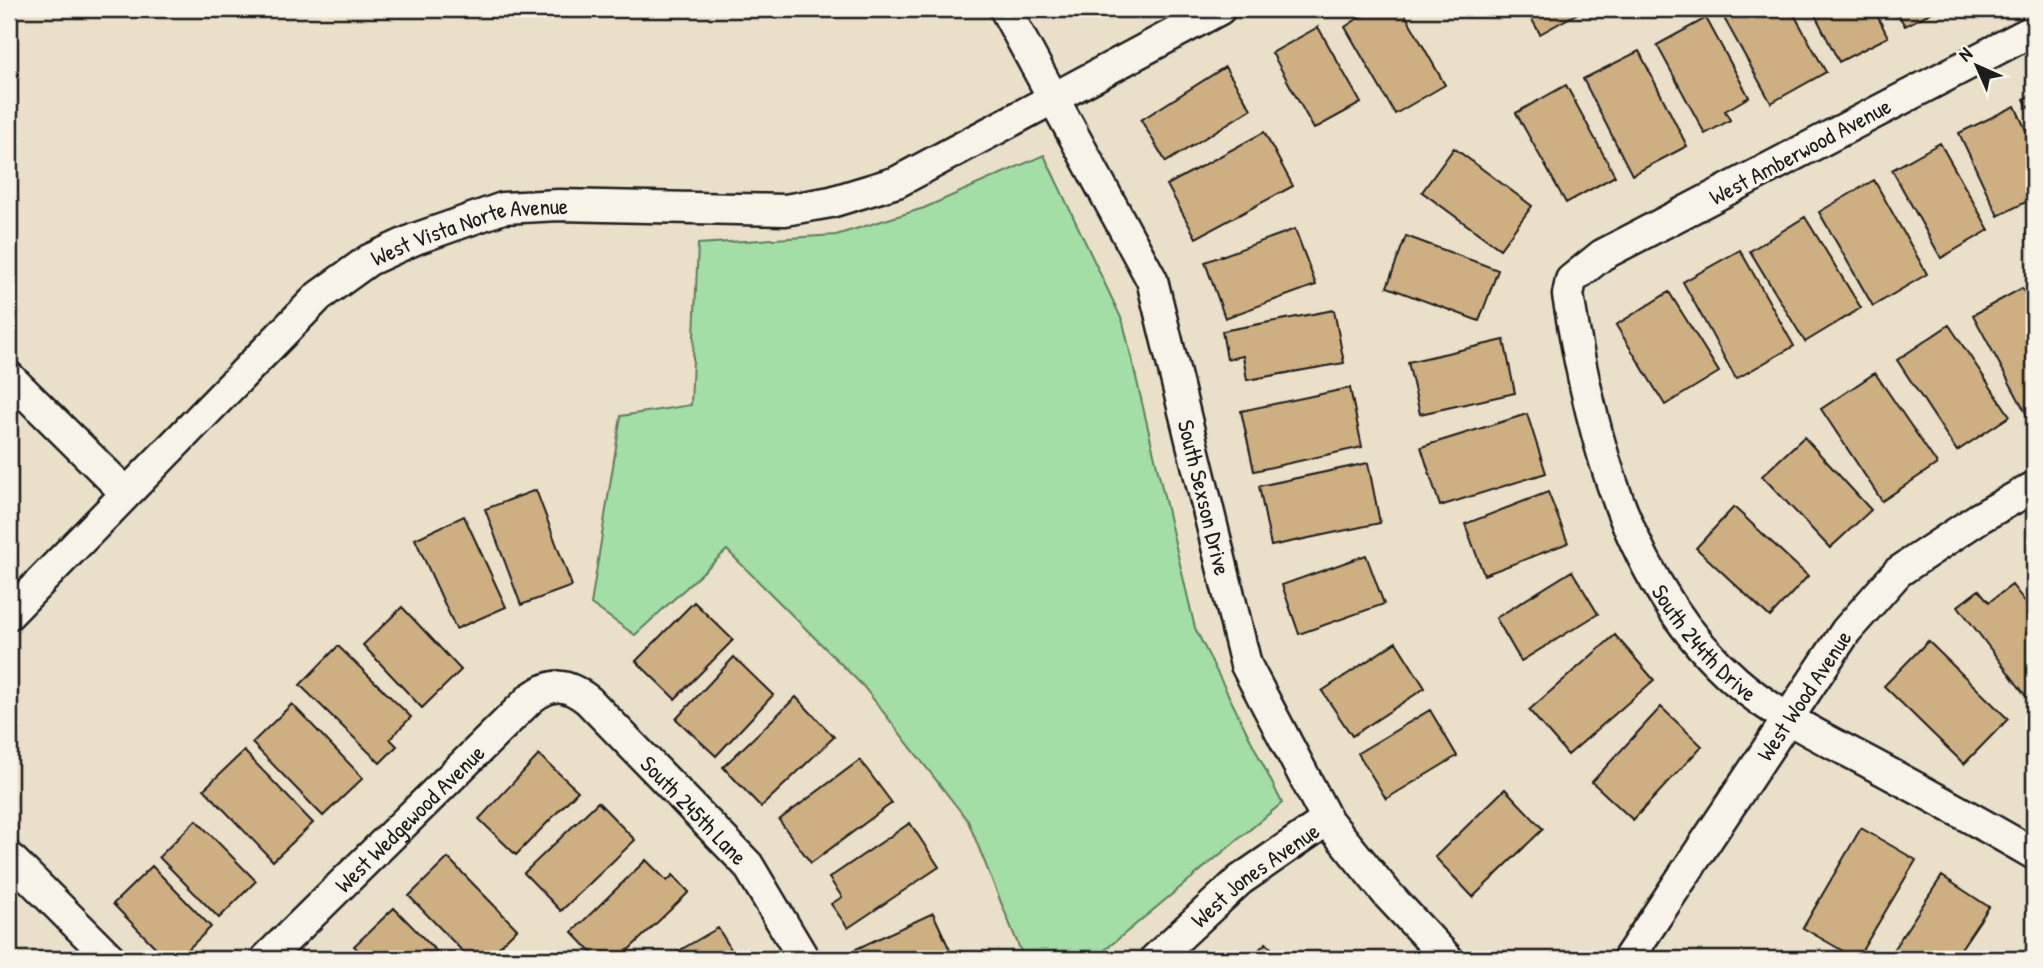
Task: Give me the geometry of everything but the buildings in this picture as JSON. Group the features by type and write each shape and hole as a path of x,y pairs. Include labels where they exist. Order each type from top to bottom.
{"street":[{"name":"South Sexson Drive","path":"1005,9 1152,280 1246,665 1327,820 1389,897 1448,959"},
{"name":"West Vista Norte Avenue","path":"9,614 319,296 369,260 415,239 503,208 559,205 785,210 831,202 897,182 1220,9"},
{"name":"West Amberwood Avenue","path":"1571,280 1602,256 2034,30"},
{"name":"South 244th Drive","path":"1571,280 1568,295 1570,309 1601,446 1634,542 1655,584 1694,636 1735,681 1788,719 2034,854"},
{"path":"9,377 126,493"},
{"name":"West Wood Avenue","path":"1628,959 1846,631 1898,572 1979,518 2034,487"},
{"name":"West Wedgewood Avenue","path":"266,959 531,698 545,688 558,684"},
{"name":"South 245th Lane","path":"558,684 575,690 588,700 748,865 804,959"},
{"name":"West Jones Avenue","path":"1155,959 1240,880 1327,820"},
{"path":"9,856 111,959"}],"green space":[{"path":"1044,155 1123,322 1195,628 1282,803 1094,959 1024,959 968,821 863,686 727,550 635,635 591,604 621,416 691,405 698,244 836,235 924,208"}]}
